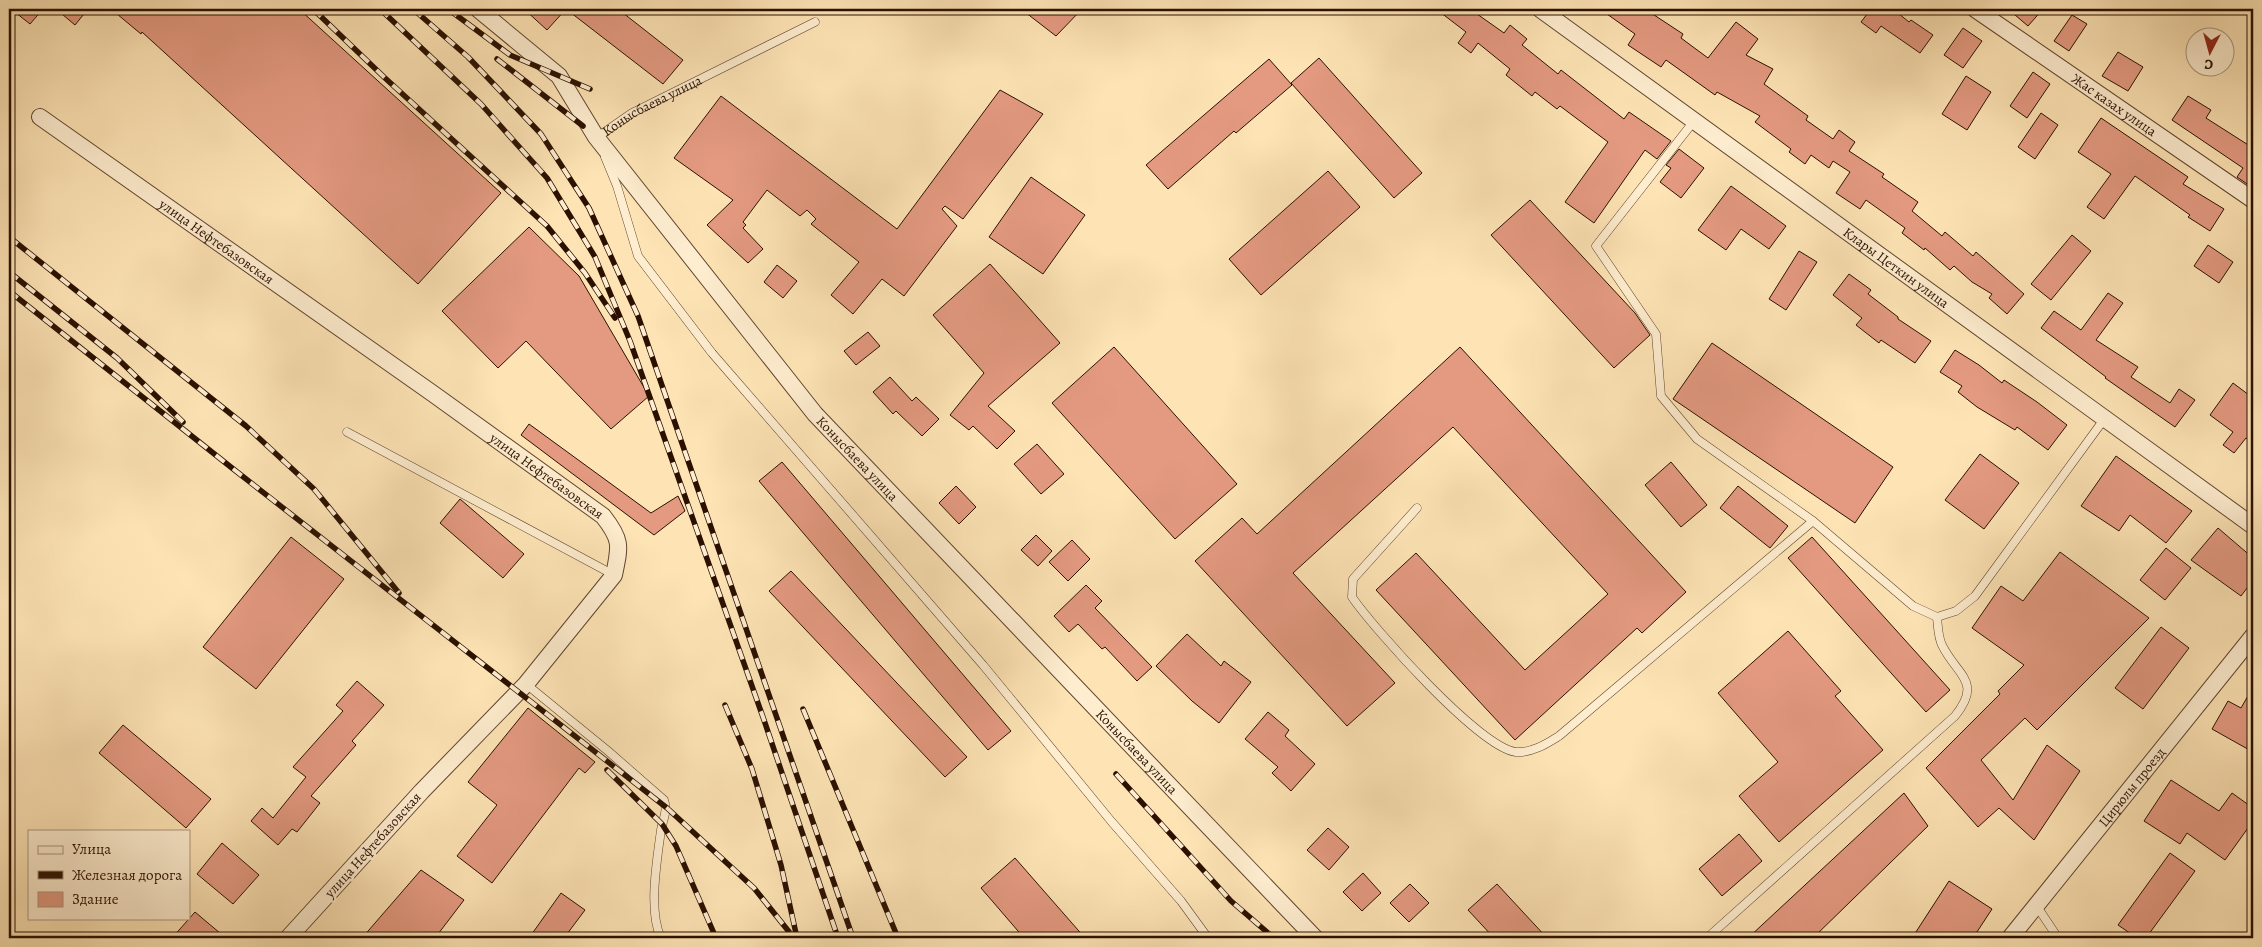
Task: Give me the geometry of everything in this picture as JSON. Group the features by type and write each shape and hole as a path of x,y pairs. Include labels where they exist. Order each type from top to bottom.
{"street":[{"path":"478,9 559,76 596,137"},
{"name":"Клары Цеткин улица","path":"1540,9 2253,526"},
{"name":"Жас казах улица","path":"1975,9 2253,200"},
{"name":"улица Нефтебазовская","path":"40,117 603,516 616,532 619,552 614,575 526,684 422,791 288,938"},
{"name":"Конысбаева улица","path":"596,137 815,414 1315,938"},
{"name":"Цирюлы проезд","path":"2010,938 2253,636"}],"lane":[{"name":"Конысбаева улица","path":"596,137 632,113 814,22"},
{"path":"1694,121 1596,246 1656,334 1661,396 1697,439 1813,521 1913,606 1937,617 1956,611 1976,596 2105,418"},
{"path":"596,137 617,186 638,256 706,346 820,480 983,665 1111,821 1181,901 1208,938"},
{"path":"347,432 614,575"},
{"path":"1417,508 1353,579 1352,597 1439,697 1492,742 1516,752 1536,749 1559,736 1813,521"},
{"path":"1707,938 1954,716 1966,702 1968,686 1941,643 1937,617"},
{"path":"526,684 664,800 667,808 658,853 654,892 657,931 661,938"},
{"path":"2036,905 2058,938"}],"building":[{"path":"11,9 43,9 30,24"},
{"path":"56,9 88,9 75,25"},
{"path":"111,9 299,9 501,193 418,284 142,32 141,34"},
{"path":"524,9 566,9 547,30"},
{"path":"566,9 618,9 683,60 663,84"},
{"path":"1021,9 1082,9 1056,36"},
{"path":"1436,9 1470,9 1504,33 1510,25 1527,39 1522,45 1558,74 1561,70 1624,119 1629,112 1671,141 1657,159 1645,150 1594,223 1565,202 1608,142 1560,106 1557,109 1535,92 1532,96 1506,75 1510,69 1478,43 1471,53 1458,43 1466,32"},
{"path":"1600,9 1645,9 1683,34 1681,38 1708,58 1736,22 1758,39 1746,55 1773,69 1764,84 1808,116 1806,120 1833,139 1839,130 1855,142 1849,151 1884,174 1882,177 1918,202 1912,211 1942,236 1945,232 1973,256 1976,252 2024,294 2007,314 1989,298 1992,294 1972,282 1954,266 1950,270 1925,248 1924,250 1902,233 1905,228 1866,200 1860,209 1836,193 1850,172 1833,161 1829,168 1811,155 1805,164 1789,152 1791,149 1755,122 1760,116 1717,92 1715,95 1666,60 1661,67 1628,45 1635,34"},
{"path":"1871,9 1893,9 1909,22 1911,20 1933,35 1920,53 1881,26 1876,33 1861,22"},
{"path":"2008,9 2043,9 2028,26"},
{"path":"2072,15 2087,24 2069,51 2054,41"},
{"path":"1963,28 1982,41 1963,68 1944,55"},
{"path":"2118,52 2143,67 2128,91 2102,76"},
{"path":"1319,58 1422,173 1394,198 1291,83"},
{"path":"1269,59 1292,85 1236,133 1234,131 1168,189 1146,165"},
{"path":"2033,72 2050,84 2027,118 2010,106"},
{"path":"1966,76 1991,92 1967,130 1942,114"},
{"path":"1000,90 1043,114 963,219 945,206 942,209 957,226 904,296 882,279 853,314 831,295 859,262 811,224 816,219 807,210 800,216 767,190 743,222 746,225 743,228 763,249 748,263 707,225 733,200 674,158 721,96 897,229"},
{"path":"2188,96 2211,110 2206,118 2253,148 2253,188 2237,177 2243,168 2172,120"},
{"path":"2041,113 2058,125 2035,159 2018,147"},
{"path":"2101,118 2188,177 2183,184 2224,209 2210,231 2188,217 2190,215 2135,176 2104,219 2087,207 2111,174 2078,152"},
{"path":"1679,149 1704,168 1681,198 1660,182 1671,168 1666,165"},
{"path":"1328,171 1360,207 1261,295 1229,259"},
{"path":"1031,177 1085,215 1043,274 989,237"},
{"path":"1731,186 1786,226 1769,249 1741,229 1726,250 1698,230"},
{"path":"1530,200 1635,313 1650,335 1614,368 1491,235"},
{"path":"529,227 579,276 649,396 611,429 526,341 498,368 442,311"},
{"path":"2072,235 2091,251 2051,300 2031,284"},
{"path":"2208,245 2233,262 2219,283 2194,266"},
{"path":"1799,251 1817,262 1786,310 1769,299"},
{"path":"990,264 1060,343 988,406 1015,431 997,449 973,426 969,430 950,415 984,373 933,315"},
{"path":"777,265 797,281 783,298 764,282"},
{"path":"1849,274 1871,290 1868,294 1898,317 1898,319 1931,341 1915,363 1881,340 1879,343 1856,325 1862,318 1833,295"},
{"path":"2108,293 2123,303 2096,340 2138,367 2131,377 2170,403 2179,389 2195,400 2175,427 2105,378 2041,328 2054,311 2081,330"},
{"path":"868,332 880,346 856,365 844,351"},
{"path":"1712,343 1893,467 1855,523 1673,399"},
{"path":"1114,347 1237,484 1175,539 1052,403"},
{"path":"1460,347 1686,592 1642,633 1637,628 1515,740 1376,590 1416,553 1525,670 1608,594 1453,427 1293,573 1395,683 1347,726 1195,561 1242,518 1257,534"},
{"path":"1955,350 1979,365 2002,383 2004,380 2037,402 2067,425 2048,450 2017,427 2015,430 1977,407 1958,392 1962,386 1940,372"},
{"path":"890,377 912,401 916,397 939,419 922,436 896,411 893,414 873,392"},
{"path":"2233,383 2253,398 2253,442 2246,438 2234,453 2223,445 2233,432 2210,415"},
{"path":"529,424 651,513 678,496 685,511 654,535 521,435"},
{"path":"1037,444 1064,474 1041,494 1014,464"},
{"path":"1980,454 2019,483 1984,529 1945,500"},
{"path":"2116,456 2192,511 2166,543 2130,515 2119,531 2081,506"},
{"path":"782,462 1011,731 988,750 759,481"},
{"path":"1671,462 1707,505 1681,527 1645,485"},
{"path":"956,486 976,507 959,524 939,503"},
{"path":"1738,486 1788,526 1770,548 1720,508"},
{"path":"460,499 524,554 503,578 440,523"},
{"path":"2218,528 2253,558 2253,580 2241,596 2191,560"},
{"path":"1036,535 1052,551 1038,566 1021,550"},
{"path":"291,537 344,579 256,689 203,647"},
{"path":"1812,537 1950,690 1926,712 1788,558"},
{"path":"1072,540 1090,559 1068,581 1049,562"},
{"path":"2166,548 2191,568 2165,600 2140,580"},
{"path":"2060,552 2149,618 2037,730 2025,718 1981,760 2013,800 2047,745 2080,771 2034,840 1999,808 1978,827 1926,768 2000,694 1998,691 2024,665 1972,628 2001,586 2023,601"},
{"path":"791,571 967,757 945,777 769,591"},
{"path":"1086,585 1102,601 1095,608 1152,667 1137,681 1105,647 1102,649 1078,624 1069,632 1054,616"},
{"path":"2161,627 2189,648 2143,709 2115,688"},
{"path":"1788,631 1841,691 1835,696 1883,750 1779,842 1739,796 1778,762 1718,693"},
{"path":"1187,634 1221,666 1224,661 1251,682 1219,723 1192,701 1156,666"},
{"path":"357,681 384,705 352,741 356,745 311,796 320,803 297,832 292,829 278,845 251,821 262,808 273,818 306,777 293,767 343,711 336,705"},
{"path":"2253,687 2253,752 2212,729 2228,701 2241,708"},
{"path":"528,708 595,762 585,773 579,768 492,883 457,856 497,805 468,782"},
{"path":"1268,712 1289,730 1285,736 1315,764 1291,791 1272,773 1278,767 1245,739"},
{"path":"123,725 211,799 186,828 99,753"},
{"path":"2171,780 2219,811 2232,793 2253,808 2253,821 2225,860 2187,833 2180,844 2144,821"},
{"path":"1904,793 1928,826 1813,938 1748,938"},
{"path":"1328,828 1349,847 1329,870 1307,850"},
{"path":"1739,834 1762,861 1722,896 1699,869"},
{"path":"222,843 259,875 233,904 197,874"},
{"path":"2170,853 2195,871 2146,938 2137,938 2118,925"},
{"path":"1015,858 1085,938 1024,938 981,888"},
{"path":"421,870 464,900 435,938 362,938"},
{"path":"1363,873 1381,893 1362,911 1343,892"},
{"path":"1949,881 1992,909 1973,938 1912,938"},
{"path":"1410,884 1429,903 1409,922 1390,903"},
{"path":"1497,884 1547,938 1494,938 1468,910"},
{"path":"561,893 585,910 564,938 529,938"},
{"path":"195,912 226,938 172,938 190,920"}],"railway":[{"path":"313,9 385,78 547,226 585,273 615,318"},
{"path":"380,9 481,104 547,178 595,257 630,341 764,720 838,938"},
{"path":"413,9 468,57 541,134 589,208 638,316 853,938"},
{"path":"448,9 510,55 590,89"},
{"path":"497,59 583,126"},
{"path":"9,237 246,426 314,489 399,593"},
{"path":"9,272 117,358 183,422"},
{"path":"9,291 667,808 754,888 794,938"},
{"path":"725,705 752,769 781,865 797,938"},
{"path":"803,709 898,938"},
{"path":"607,770 662,824 676,846 716,938"},
{"path":"1116,774 1231,901 1274,938"}]}
